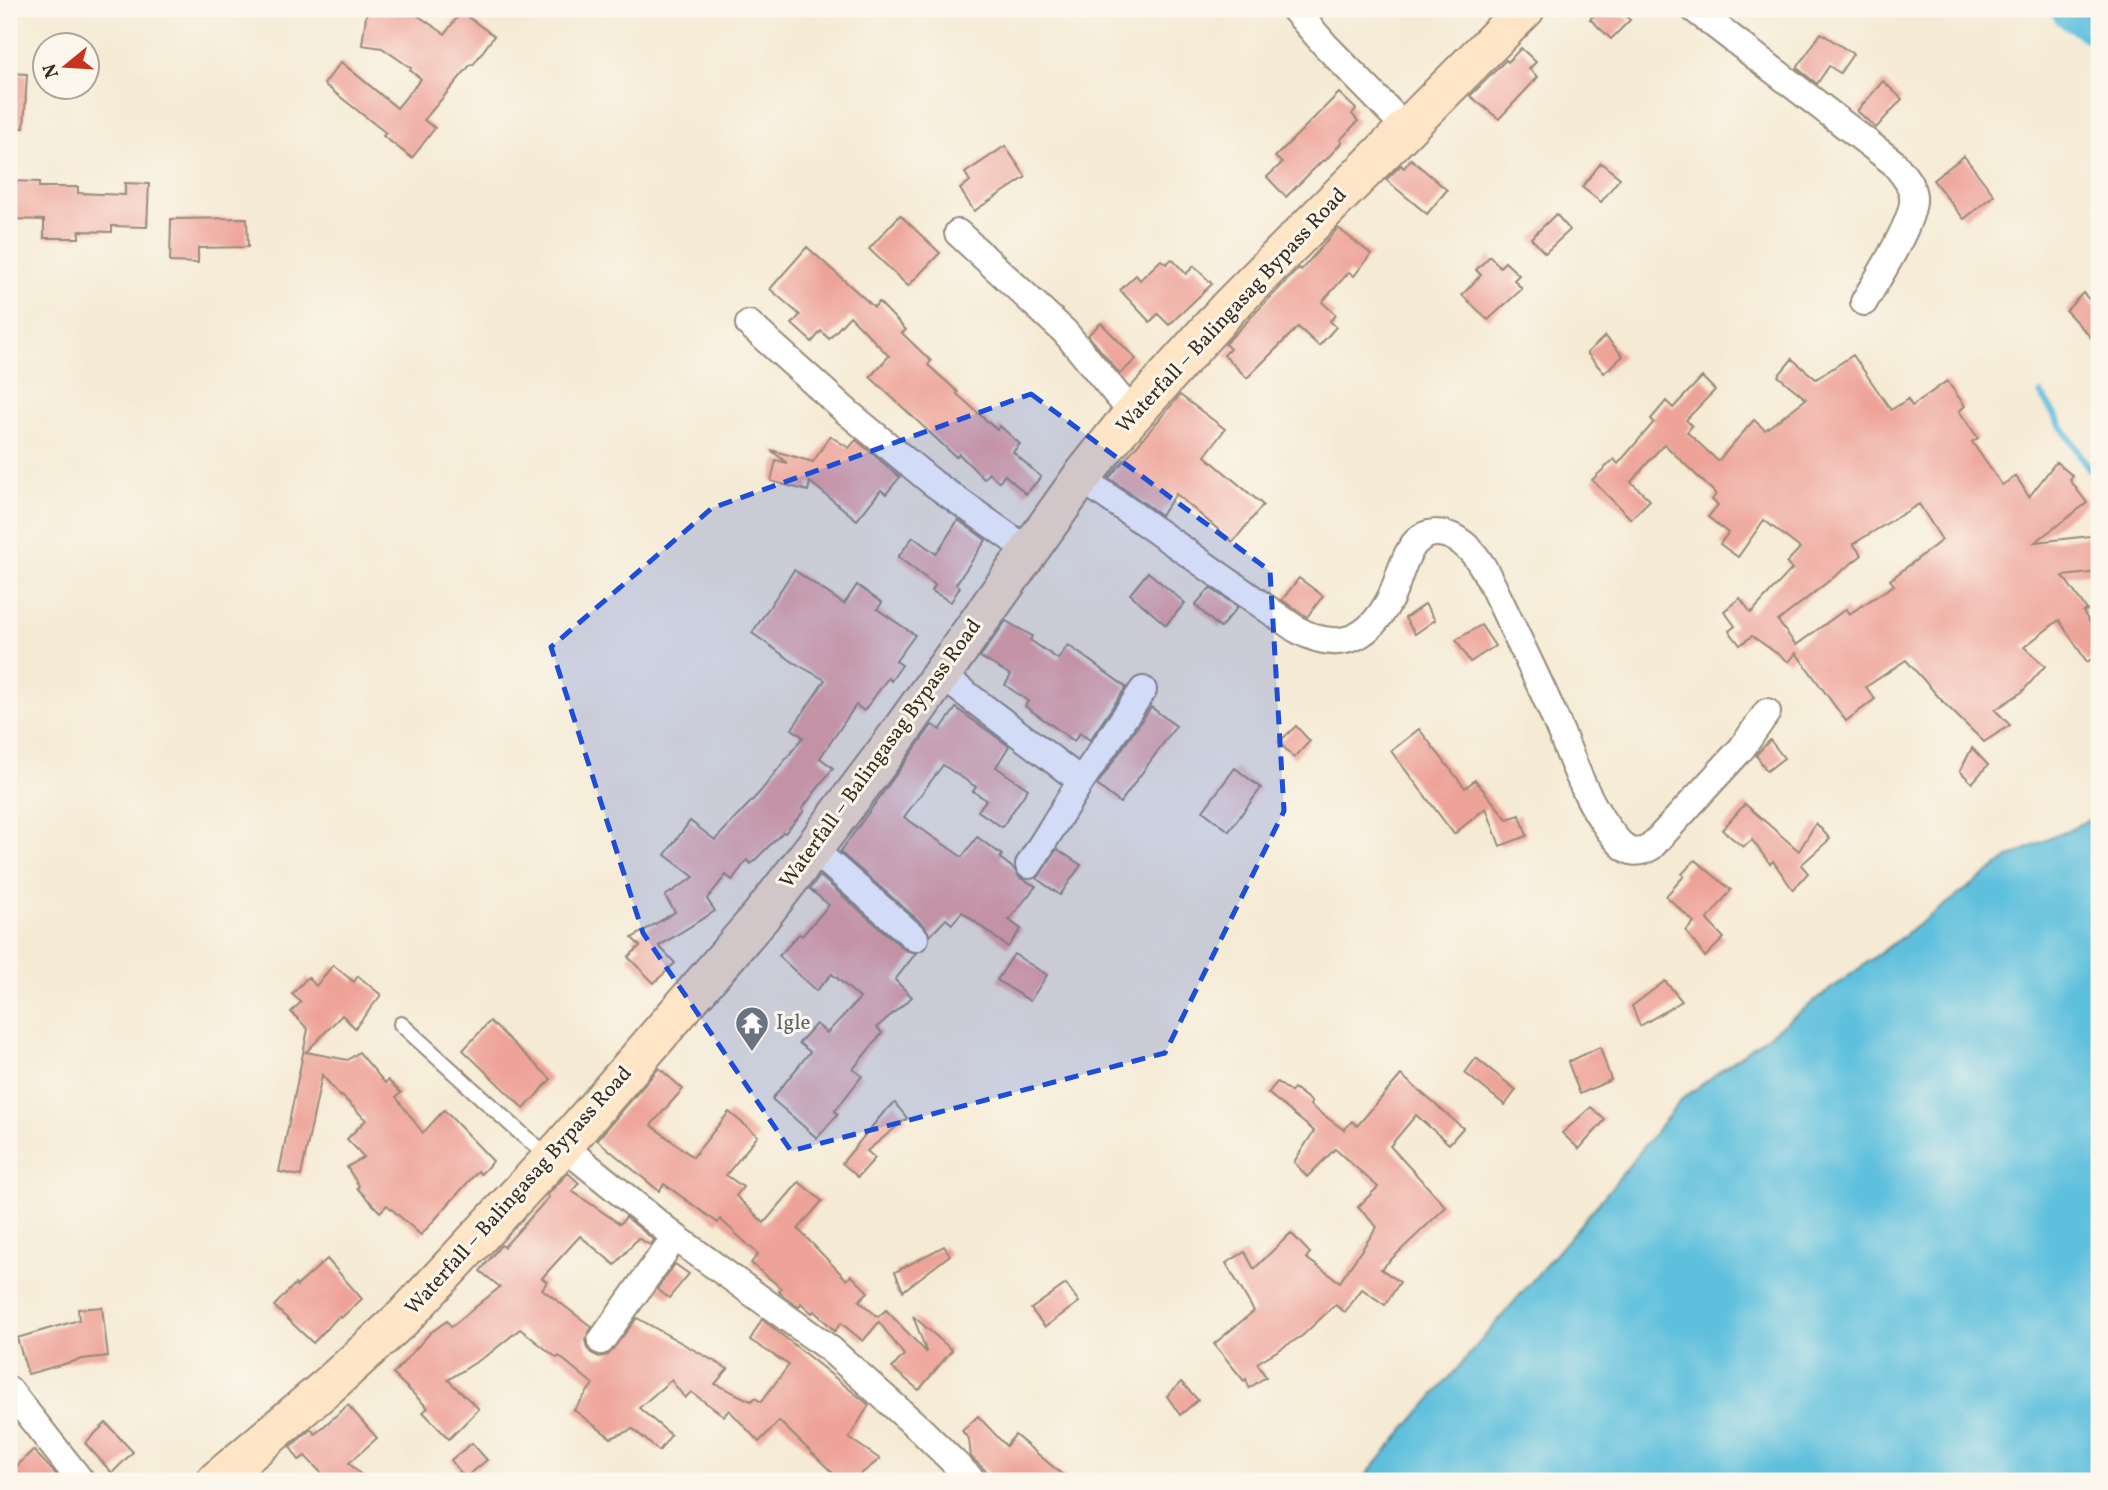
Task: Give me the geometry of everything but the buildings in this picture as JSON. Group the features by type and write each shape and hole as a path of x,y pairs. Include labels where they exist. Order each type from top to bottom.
{"main road":[{"name":"Waterfall ‒ Balingasag Bypass Road","path":"216,1481 405,1316 557,1152 753,926 941,675 1082,478 1133,414 1229,307 1525,9"}],"street":[{"path":"1294,9 1406,128"},
{"path":"1694,9 1885,156 1909,181 1913,208 1864,302"},
{"path":"958,233 1065,332 1133,414"},
{"path":"749,324 847,412 933,483 1028,551"},
{"path":"1082,478 1296,629 1325,642 1342,642 1362,634 1374,625 1390,599 1410,550 1420,537 1434,531 1455,537 1470,548 1486,573 1549,705 1592,807 1627,850 1636,852 1651,846 1742,748 1768,712"},
{"path":"941,675 1080,781"},
{"path":"1029,865 1080,781 1143,690"},
{"path":"813,849 915,938"},
{"path":"557,1152 830,1349 921,1430 973,1481"},
{"path":"600,1341 675,1237"},
{"path":"9,1390 81,1481"}],"lane":[{"path":"401,1024 526,1138 557,1152"}],"highlighted area":[{"path":"1031,394 1270,571 1284,811 1165,1053 791,1151 643,933 551,647 712,508"}],"water":[{"path":"2099,815 2099,1481 1361,1481 1602,1199 1682,1099 2010,857"}],"waterway":[{"path":"2072,9 2099,26"},
{"path":"2041,394 2099,484"}],"place":[{"name":"Igle","path":"752,1053"}]}
